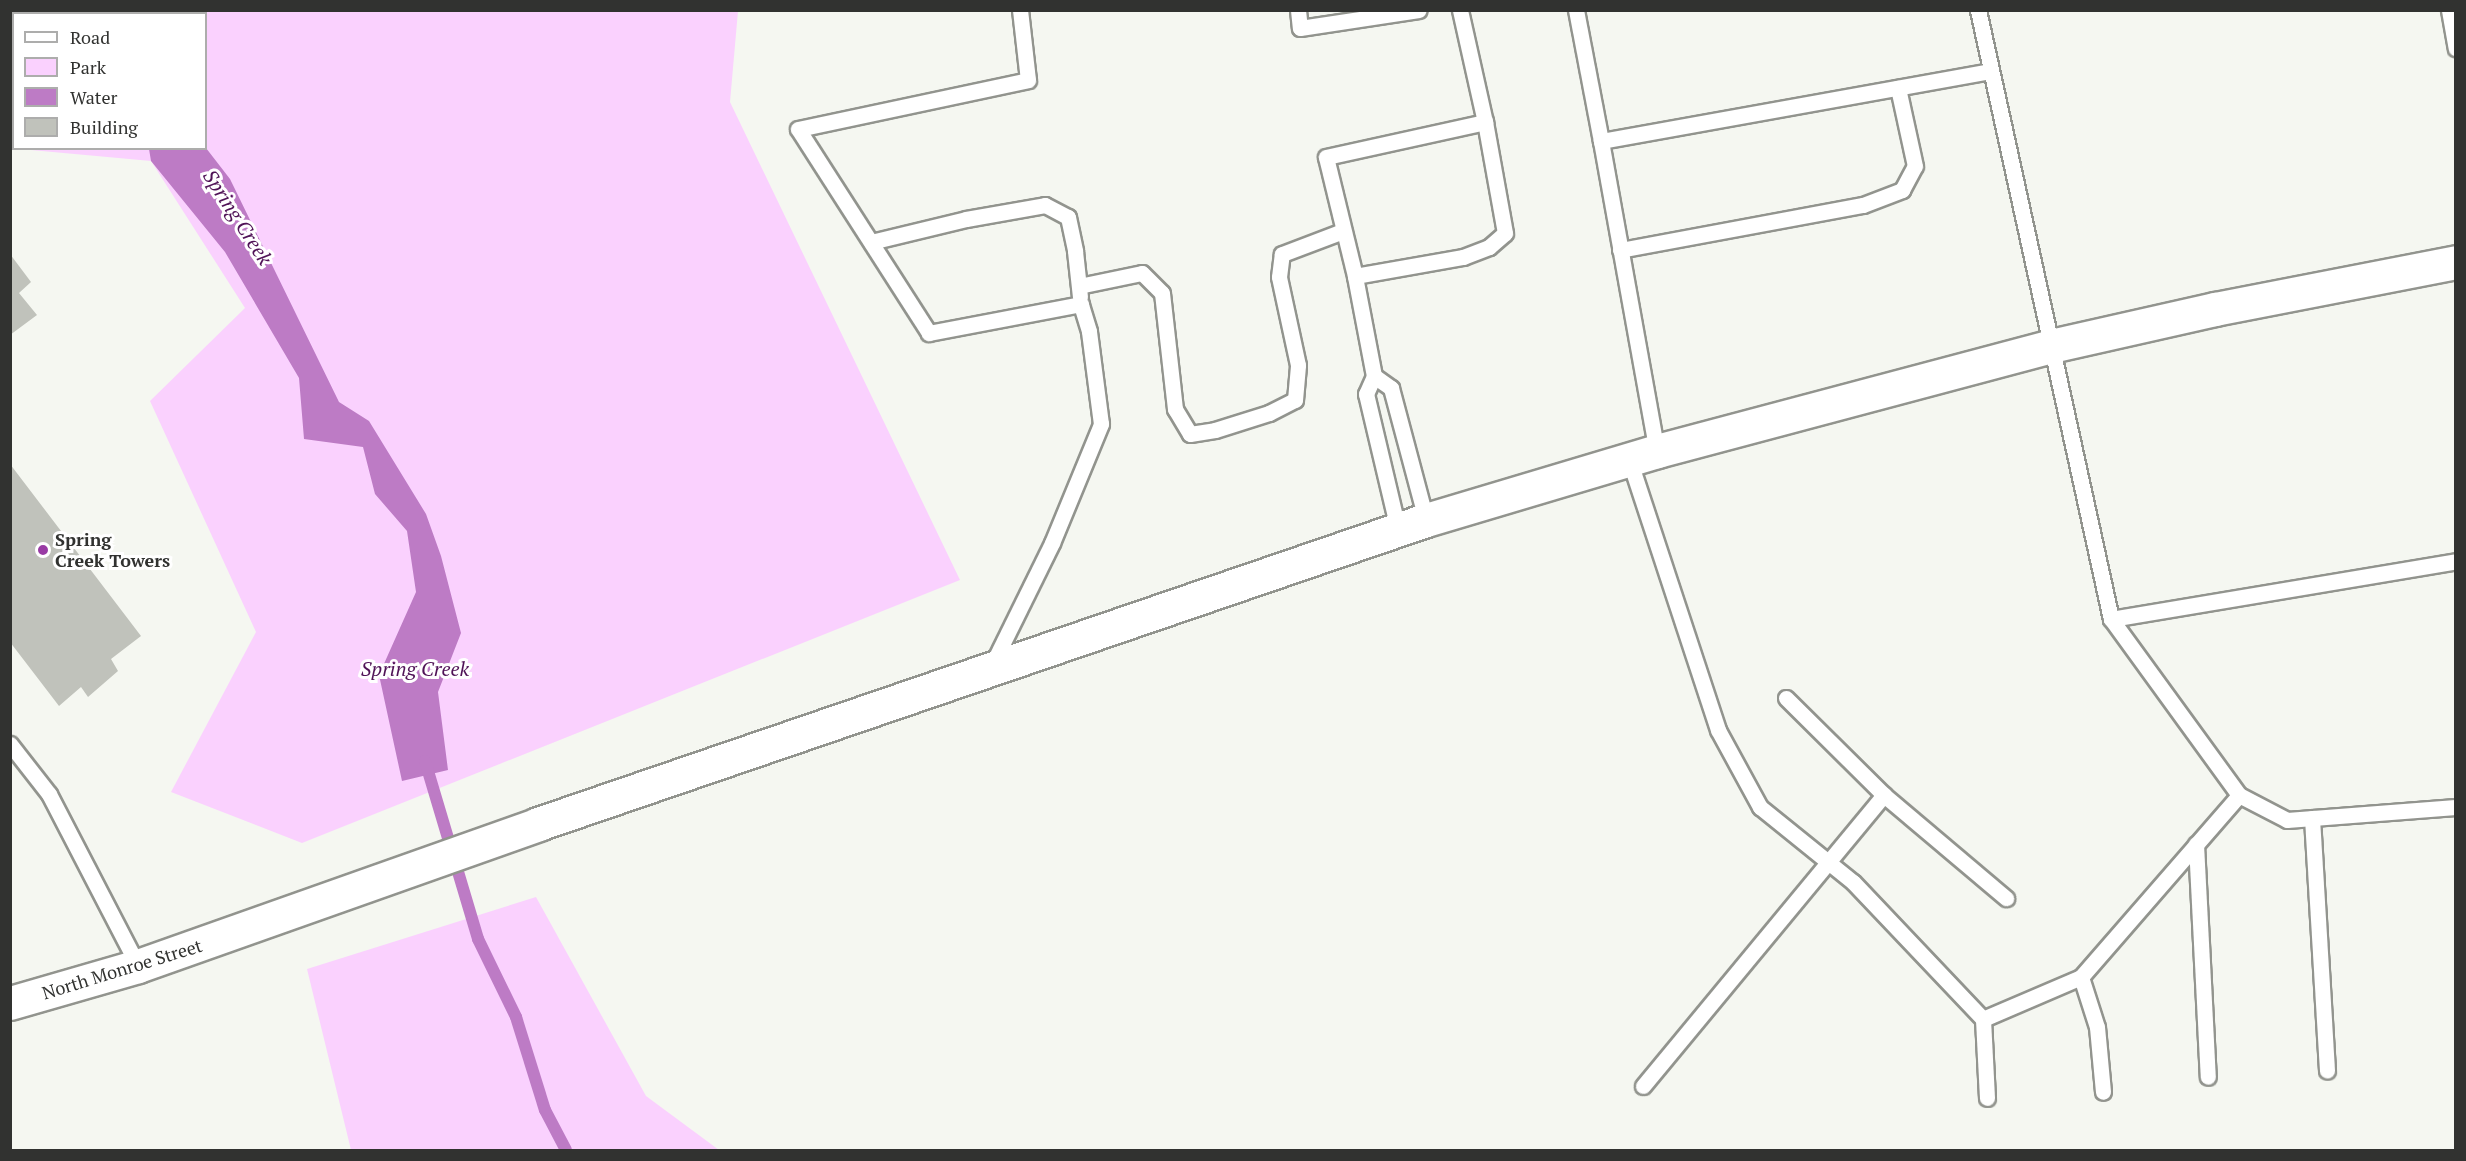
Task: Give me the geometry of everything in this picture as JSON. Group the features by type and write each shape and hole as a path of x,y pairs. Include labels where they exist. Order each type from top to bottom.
{"street":[{"name":"North Monroe Street","path":"10,1003 138,966 538,824 1412,525 1643,455 2051,346 2215,309 2456,262"}],"lane":[{"path":"1020,10 1028,80 798,129 929,333 1081,304"},
{"path":"1298,10 1300,28 1419,10"},
{"path":"1355,276 1463,257 1490,247 1505,233 1485,122 1460,10"},
{"path":"1576,10 1620,250 1643,455 1718,730 1760,807 1852,882 1983,1019 1987,1098"},
{"path":"1978,10 2111,619 2239,795 2287,820 2456,807"},
{"path":"2449,10 2456,48"},
{"path":"1600,141 1991,71"},
{"path":"1620,250 1863,205 1902,190 1915,166 1898,88"},
{"path":"1412,525 1366,394 1374,376 1355,276 1326,157 1485,122"},
{"path":"871,242 966,219 1045,205 1068,217 1081,304 1089,331 1101,424 1052,543 990,669"},
{"path":"1079,286 1142,273 1162,293 1175,409 1190,434 1215,430 1269,413 1294,400 1298,364 1279,277 1282,254 1343,231"},
{"path":"1374,376 1391,388 1412,525"},
{"path":"2111,619 2456,561"},
{"path":"1786,698 1884,795 2006,898"},
{"path":"10,744 49,794 138,966"},
{"path":"1643,1086 1884,795"},
{"path":"1983,1019 2081,977 2239,795"},
{"path":"2312,818 2327,1071"},
{"path":"2196,844 2208,1077"},
{"path":"2081,977 2097,1027 2103,1092"}],"green space":[{"path":"10,11 738,11 730,102 960,580 302,843 171,792 256,632 150,401 245,308 151,161 31,150 207,150 207,12 12,12 12,148 10,148"},
{"path":"536,897 646,1096 719,1150 351,1150 307,969"}],"water":[{"name":"Spring Creek","path":"207,149 230,179 339,402 369,421 426,514 441,556 461,633 438,692 448,770 402,781 379,675 416,592 407,531 375,494 363,447 304,439 299,378 225,252 151,161 149,150"}],"building":[{"path":"10,254 31,282 19,293 37,315 10,335"},
{"name":"Spring Creek Towers","path":"10,464 141,636 111,659 118,671 88,697 81,687 59,706 10,642"}],"waterway":[{"name":"Spring Creek","path":"425,761 478,939 516,1017 545,1110 566,1150"}],"place":[{"name":"Spring Creek Towers","path":"43,550"}]}
